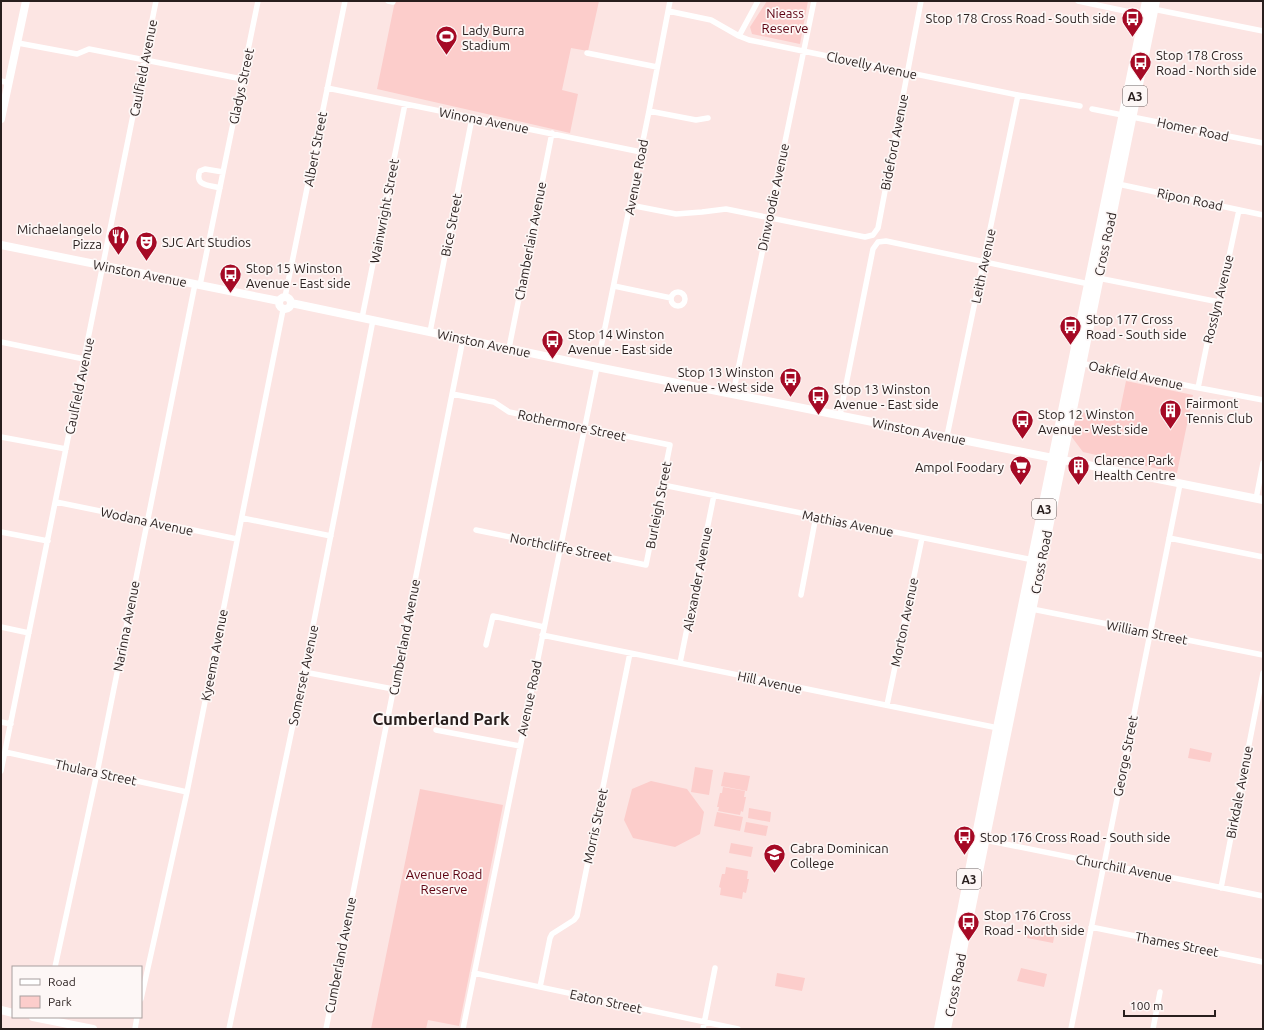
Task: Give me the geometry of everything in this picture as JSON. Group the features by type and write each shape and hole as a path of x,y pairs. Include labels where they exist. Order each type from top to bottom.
{"highway":[{"path":"1144,15 1152,4"},
{"name":"Cross Road","path":"1127,116 1152,4"},
{"name":"Cross Road","path":"1098,278 1144,15"},
{"name":"Cross Road","path":"946,1029 981,839 1092,287 1092,270 1114,183"},
{"path":"1092,270 1098,278 1092,287"},
{"name":"Cross Road","path":"939,1029 981,839"}],"street":[{"path":"1,119 5,82 18,43 26,1"},
{"name":"Caulfield Avenue","path":"1,771 156,1"},
{"name":"Gladys Street","path":"198,285 220,188 258,1"},
{"name":"Albert Street","path":"285,300 345,1"},
{"name":"Avenue Road","path":"600,352 670,1"},
{"path":"739,36 758,1"},
{"name":"Dinwoodie Avenue","path":"733,394 814,1"},
{"name":"Bideford Avenue","path":"769,217 865,237 873,235 878,228 921,1"},
{"path":"1078,1 1091,2 1144,15"},
{"path":"1152,4 1263,31"},
{"name":"Clovelly Avenue","path":"668,11 711,20 749,40 1018,95 1080,106"},
{"path":"18,43 77,54 89,49 242,79"},
{"path":"587,53 657,67"},
{"name":"Winona Avenue","path":"327,88 641,152"},
{"name":"Leith Avenue","path":"947,436 1018,95"},
{"name":"Wainwright Street","path":"362,318 406,104"},
{"path":"1092,109 1127,116"},
{"path":"649,111 696,120 708,118"},
{"name":"Homer Road","path":"1127,116 1263,144"},
{"name":"Bice Street","path":"430,332 472,118"},
{"name":"Chamberlain Avenue","path":"509,348 552,133"},
{"path":"220,188 202,184 199,182 198,176 200,171 205,169 223,172"},
{"name":"Ripon Road","path":"1114,183 1263,215"},
{"path":"630,205 676,214 726,209 769,217"},
{"name":"Rosslyn Avenue","path":"1198,388 1207,344 1212,336 1239,210"},
{"path":"840,415 873,249 878,242 886,240 1092,287"},
{"name":"Winston Avenue","path":"1,245 198,285 285,300 362,318 596,367 1260,499"},
{"path":"1098,278 1219,302"},
{"name":"Narinna Avenue","path":"55,966 198,285"},
{"path":"614,286 671,298"},
{"path":"284,310 279,307 285,300"},
{"name":"Kyeema Avenue","path":"142,994 187,792 284,310"},
{"name":"Somerset Avenue","path":"229,1029 332,536 373,320"},
{"name":"Cumberland Avenue","path":"326,1029 463,339"},
{"path":"1,342 84,359"},
{"name":"Oakfield Avenue","path":"1077,362 1198,388 1263,400"},
{"name":"Avenue Road","path":"463,1029 585,428 596,367"},
{"name":"Rothermore Street","path":"452,394 494,402 509,412 670,446"},
{"path":"1,437 66,449"},
{"name":"Burleigh Street","path":"646,565 670,446"},
{"path":"1260,499 1263,463"},
{"name":"George Street","path":"1071,1029 1180,484"},
{"name":"Mathias Avenue","path":"663,485 1038,561"},
{"name":"Alexander Avenue","path":"680,663 714,495"},
{"name":"Wodana Avenue","path":"56,502 237,539"},
{"path":"801,595 816,516"},
{"path":"242,518 332,536"},
{"name":"Northcliffe Street","path":"476,530 646,565"},
{"path":"1,532 48,541"},
{"name":"Morton Avenue","path":"887,706 922,538"},
{"path":"1169,538 1263,558"},
{"name":"William Street","path":"1028,608 1263,655"},
{"path":"486,645 493,616 544,627"},
{"path":"1,628 29,633"},
{"name":"Hill Avenue","path":"542,635 1003,729"},
{"name":"Morris Street","path":"540,987 552,934 574,920 576,916 630,653"},
{"path":"304,672 393,689"},
{"name":"Birkdale Avenue","path":"1221,888 1263,673"},
{"path":"1,722 11,724"},
{"path":"436,730 520,746"},
{"name":"Thulara Street","path":"5,752 187,792"},
{"name":"Churchill Avenue","path":"981,839 1263,896"},
{"name":"Thames Street","path":"1091,927 1263,962"},
{"path":"703,1029 715,968"},
{"name":"Eaton Street","path":"474,973 738,1029"},
{"path":"1153,1029 1160,992"},
{"path":"1,1010 12,1013"},
{"path":"45,1018 93,1029"},
{"path":"135,1029 137,1018"}],"green space":[{"path":"395,1 599,1 588,51 571,48 562,90 578,94 570,133 377,89"},
{"name":"Nieass Reserve","path":"767,1 808,1 800,44 752,34 750,27"},
{"path":"1126,381 1193,395 1177,473 1083,452 1071,436 1077,411 1118,420"},
{"path":"1190,748 1212,753 1210,762 1188,758"},
{"path":"695,767 713,770 709,795 691,792"},
{"path":"724,772 750,776 747,791 721,786"},
{"path":"651,781 687,789 704,812 700,834 675,847 633,838 624,820 632,789"},
{"path":"723,787 745,791 744,797 746,797 743,812 741,811 740,815 718,811 719,807 717,807"},
{"name":"Avenue Road Reserve","path":"420,789 503,805 459,1026 428,1020 426,1029 371,1029"},
{"path":"749,808 771,812 770,822 748,818"},
{"path":"717,812 743,817 740,831 714,826"},
{"path":"746,822 768,826 766,836 744,832"},
{"path":"731,843 753,847 751,857 729,853"},
{"path":"726,867 748,871 747,879 749,879 746,893 743,892 742,899 720,895 721,888 719,887 722,874 725,874"},
{"path":"1029,927 1055,932 1053,943 1027,938"},
{"path":"1021,968 1047,974 1044,987 1017,981"},
{"path":"777,973 805,978 802,991 775,986"}],"place":[{"name":"Stop 178 Cross Road - South side","path":"1132,38"},
{"name":"Lady Burra Stadium","path":"447,56"},
{"name":"Stop 178 Cross Road - North side","path":"1141,82"},
{"name":"Michaelangelo Pizza","path":"118,256"},
{"name":"SJC Art Studios","path":"147,262"},
{"name":"Stop 15 Winston Avenue - East side","path":"230,294"},
{"name":"Stop 177 Cross Road - South side","path":"1070,346"},
{"name":"Stop 14 Winston Avenue - East side","path":"553,360"},
{"name":"Stop 13 Winston Avenue - West side","path":"790,398"},
{"name":"Stop 13 Winston Avenue - East side","path":"818,416"},
{"name":"Fairmont Tennis Club","path":"1171,430"},
{"name":"Stop 12 Winston Avenue - West side","path":"1022,440"},
{"name":"Ampol Foodary","path":"1020,486"},
{"name":"Clarence Park Health Centre","path":"1078,486"},
{"name":"Stop 176 Cross Road - South side","path":"965,856"},
{"name":"Cabra Dominican College","path":"775,874"},
{"name":"Stop 176 Cross Road - North side","path":"968,942"}],"district":[{"name":"Cumberland Park","path":"441,718"}]}
